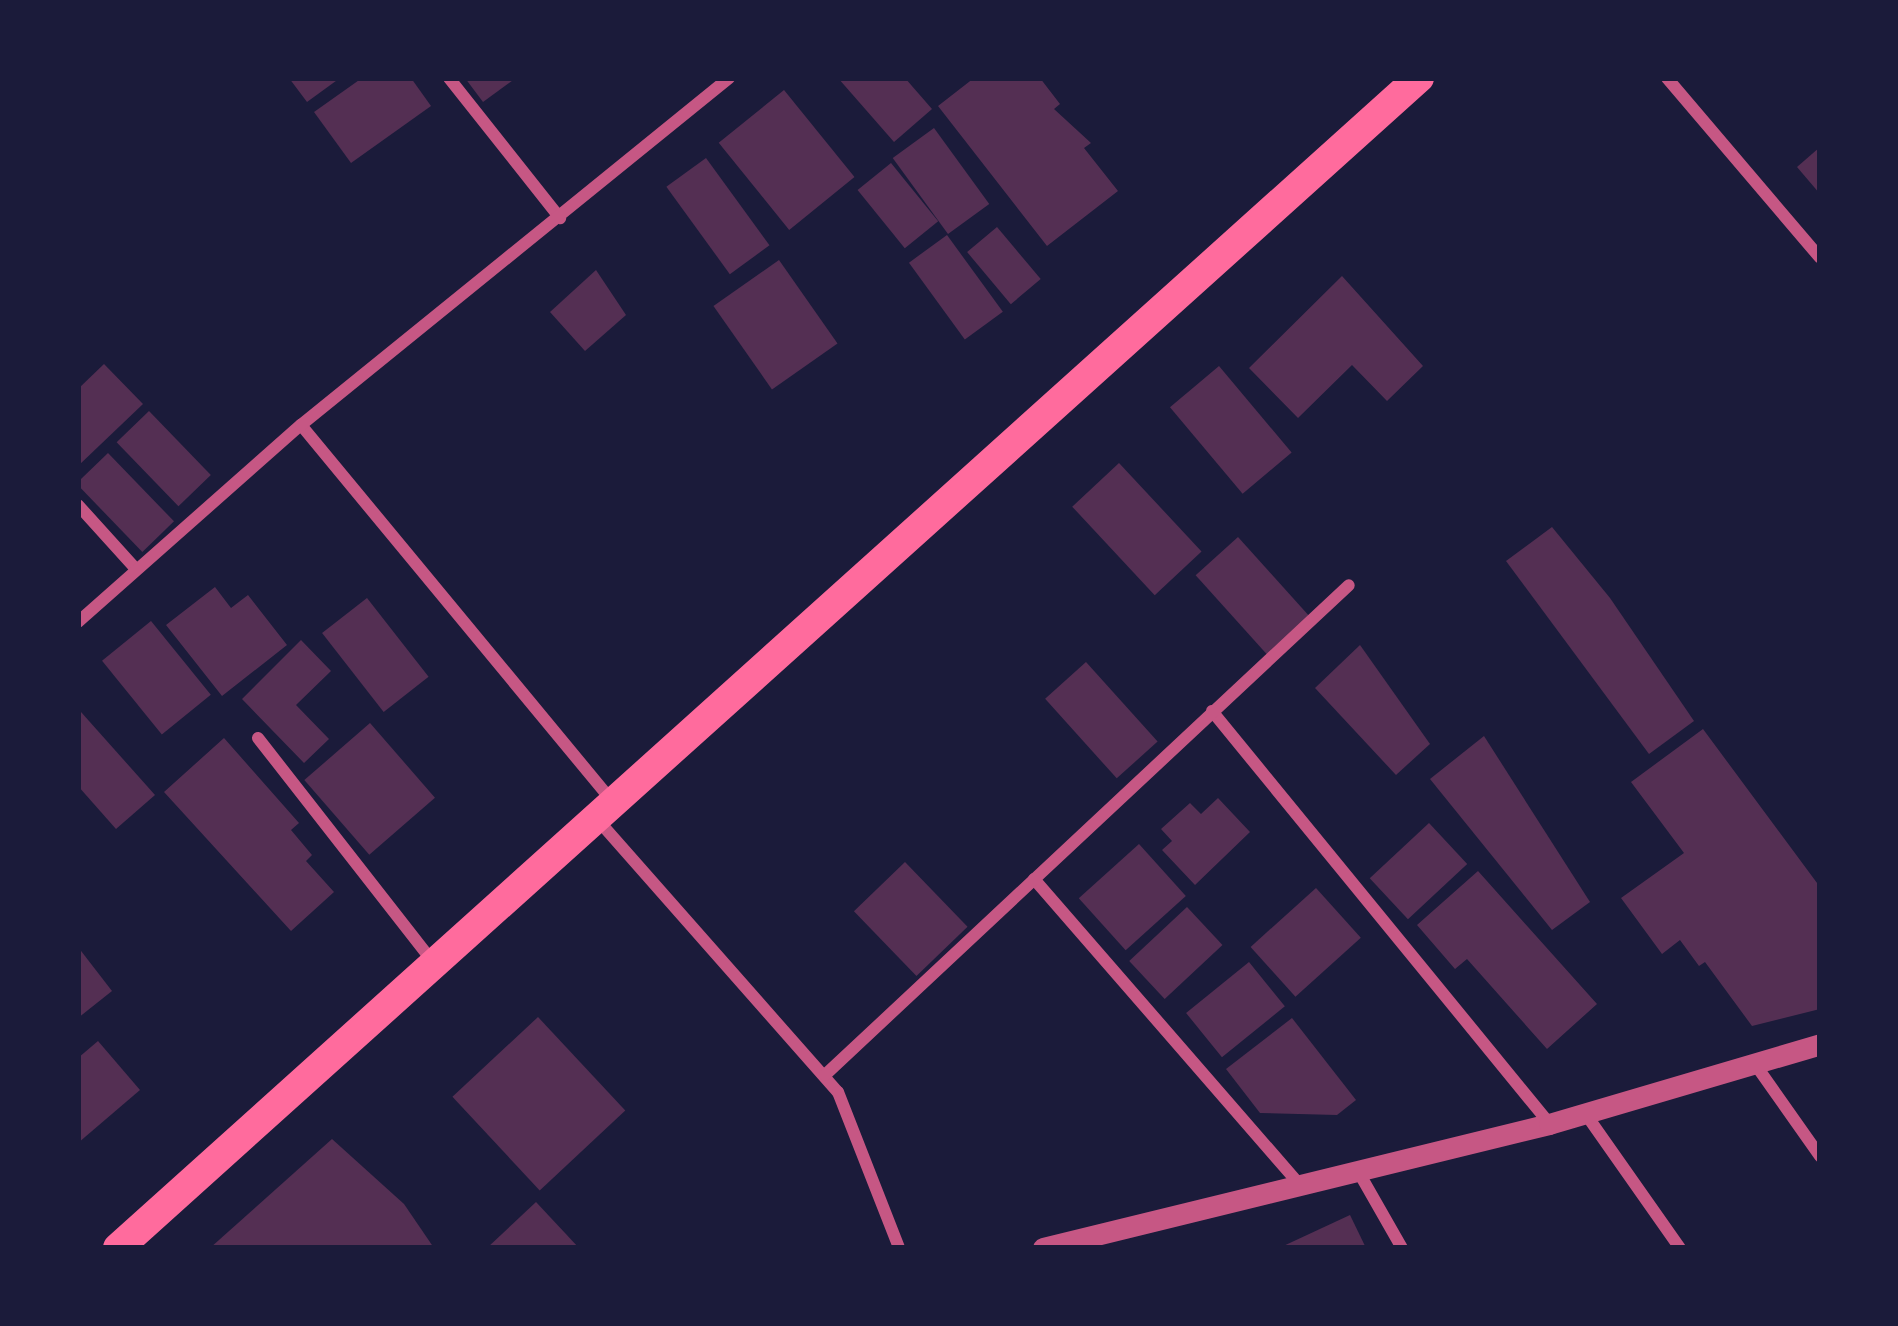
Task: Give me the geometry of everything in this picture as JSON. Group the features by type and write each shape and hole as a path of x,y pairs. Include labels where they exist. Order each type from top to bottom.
{"main road":[{"path":"118,1248 1418,78"}],"street":[{"path":"448,78 560,218"},
{"path":"78,622 134,567 301,425 729,78"},
{"path":"1667,78 1820,258"},
{"path":"301,425 604,810 825,1075 848,1109 899,1248"},
{"path":"78,505 134,567"},
{"path":"825,1075 1349,585"},
{"path":"1212,711 1549,1124"},
{"path":"258,738 434,963"},
{"path":"1034,879 1300,1185"},
{"path":"1047,1248 1549,1124 1820,1044"},
{"path":"1755,1064 1820,1156"},
{"path":"1585,1113 1680,1248"},
{"path":"1358,1171 1402,1248"}],"building":[{"path":"289,78 340,78 307,102"},
{"path":"362,78 411,78 431,106 351,163 314,112"},
{"path":"465,78 516,78 483,102"},
{"path":"838,78 905,78 932,109 894,142"},
{"path":"974,78 1040,78 1060,104 1054,109 1091,143 1084,148 1118,191 1047,246 938,106"},
{"path":"784,90 854,177 789,230 719,143"},
{"path":"934,128 989,204 948,234 893,158"},
{"path":"1820,147 1820,194 1797,167"},
{"path":"706,158 769,245 730,274 666,187"},
{"path":"891,163 938,221 905,248 858,190"},
{"path":"997,227 1041,279 1011,304 967,252"},
{"path":"947,235 1003,312 965,339 909,263"},
{"path":"779,260 838,344 772,389 713,306"},
{"path":"596,270 626,315 585,351 550,312"},
{"path":"1342,276 1423,366 1387,401 1352,365 1298,418 1249,368"},
{"path":"104,364 143,404 78,466 78,389"},
{"path":"1219,366 1292,453 1243,494 1170,407"},
{"path":"149,411 211,475 178,506 117,442"},
{"path":"108,453 174,521 142,552 78,485"},
{"path":"1119,463 1202,551 1155,595 1072,507"},
{"path":"1552,527 1610,598 1694,721 1649,754 1506,561"},
{"path":"1238,537 1310,617 1267,655 1196,575"},
{"path":"215,587 231,608 248,595 287,645 222,696 166,625"},
{"path":"367,598 429,677 384,712 322,633"},
{"path":"151,621 211,695 162,734 102,661"},
{"path":"301,640 331,671 296,705 329,739 304,763 242,699"},
{"path":"1360,645 1430,744 1396,775 1315,688"},
{"path":"1086,662 1158,742 1117,778 1045,699"},
{"path":"81,712 155,795 116,829 78,786"},
{"path":"370,723 435,798 369,855 304,780"},
{"path":"1703,729 1820,887 1820,1009 1752,1026 1705,962 1699,966 1680,940 1662,954 1621,898 1684,853 1631,782"},
{"path":"1484,736 1590,902 1552,930 1430,779"},
{"path":"224,738 299,823 291,830 312,855 306,861 334,892 291,931 164,792"},
{"path":"1218,798 1250,832 1195,885 1162,850 1172,841 1161,829 1190,803 1201,814"},
{"path":"1429,823 1467,864 1408,919 1370,878"},
{"path":"1139,844 1186,896 1126,950 1079,898"},
{"path":"905,862 968,927 916,976 854,911"},
{"path":"1478,871 1597,1004 1547,1049 1467,959 1455,969 1417,925"},
{"path":"1316,888 1361,938 1295,997 1251,947"},
{"path":"1187,907 1222,945 1165,999 1129,961"},
{"path":"78,947 112,991 78,1018"},
{"path":"1249,962 1285,1006 1222,1057 1186,1013"},
{"path":"538,1017 625,1111 540,1190 452,1097"},
{"path":"1292,1018 1356,1100 1337,1115 1260,1113 1226,1069"},
{"path":"98,1041 140,1090 78,1143 78,1058"},
{"path":"332,1139 404,1204 434,1248 210,1248"},
{"path":"536,1202 579,1248 487,1248"},
{"path":"1350,1215 1366,1248 1279,1248"}]}
